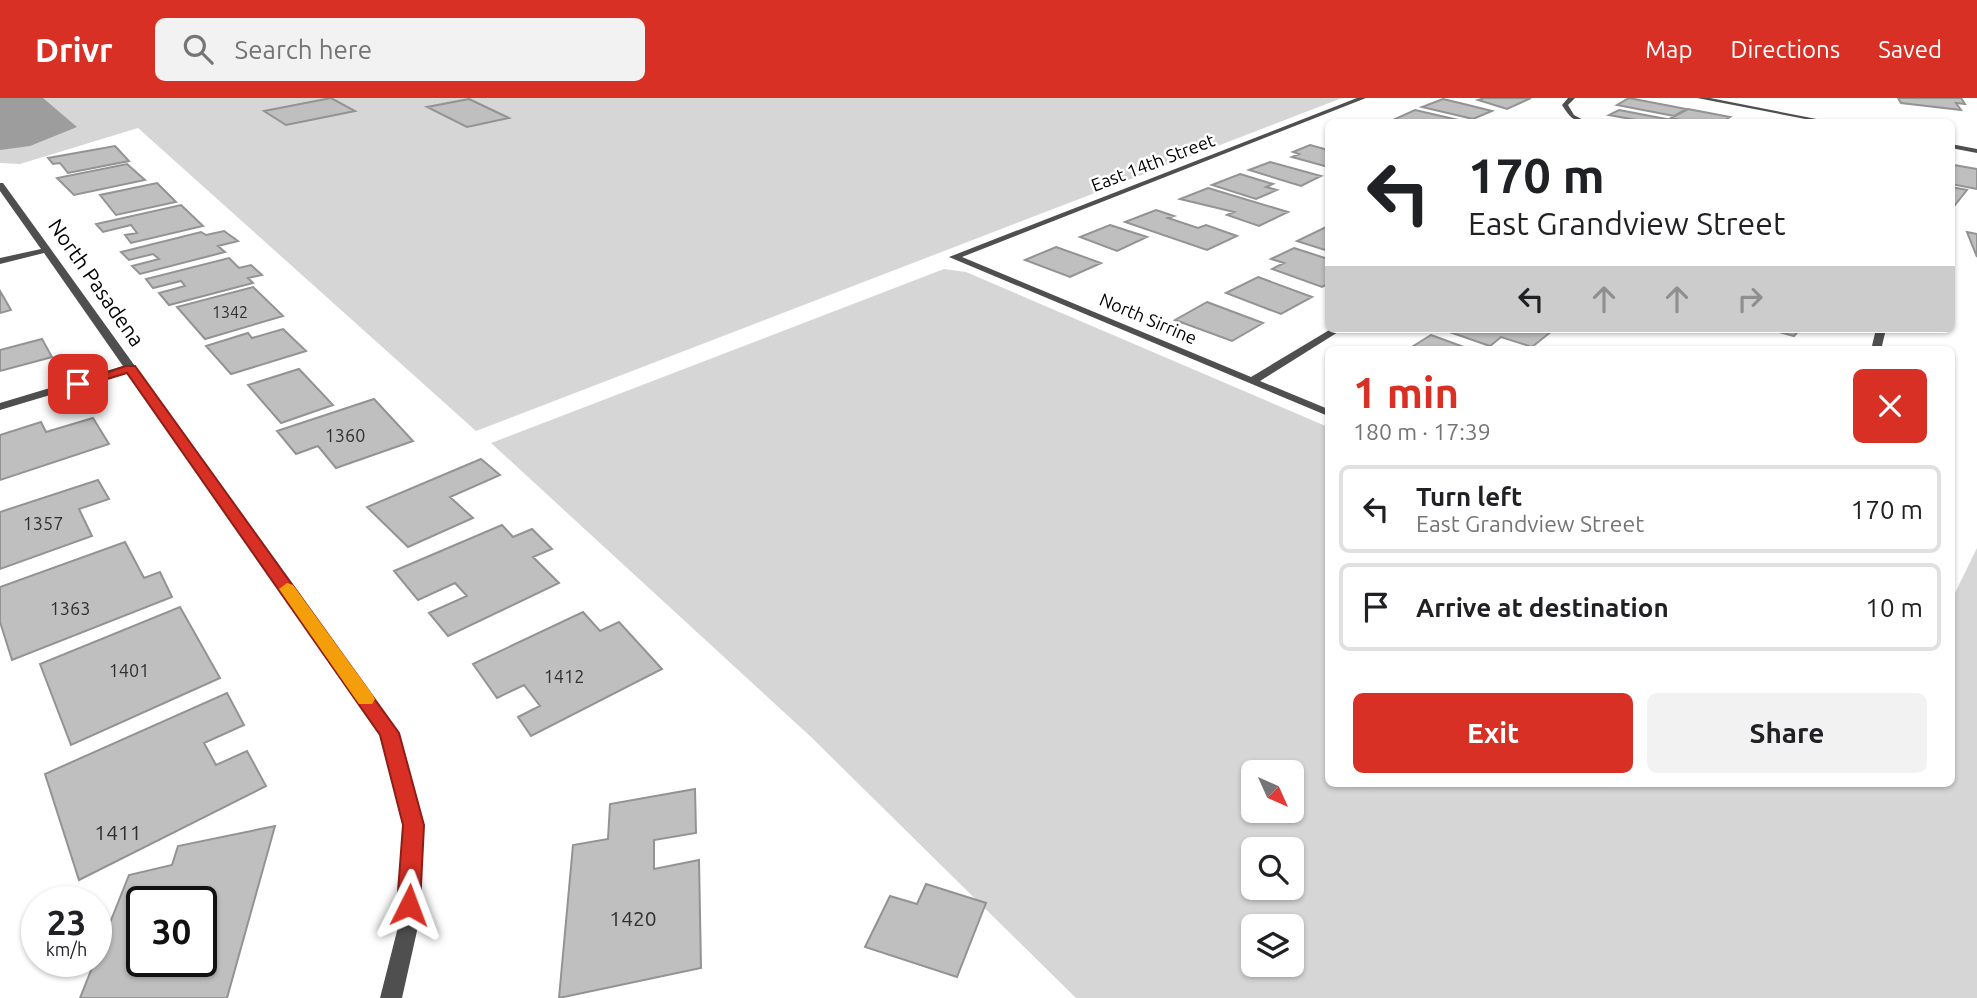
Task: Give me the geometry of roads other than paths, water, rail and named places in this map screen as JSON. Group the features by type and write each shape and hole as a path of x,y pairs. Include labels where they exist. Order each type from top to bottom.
{"street":[{"name":"East 14th Street","path":"954,257 1363,98"},
{"path":"1572,98 1565,105 1572,116 1578,119"},
{"path":"1700,98 1813,119"},
{"path":"1955,147 1977,151"},
{"name":"North Pasadena","path":"0,185 390,733 413,825 407,931 391,998"},
{"path":"0,261 47,250"},
{"name":"North Sirrine","path":"954,257 1325,413"},
{"path":"1252,381 1331,333"},
{"path":"0,407 130,368"}]}
